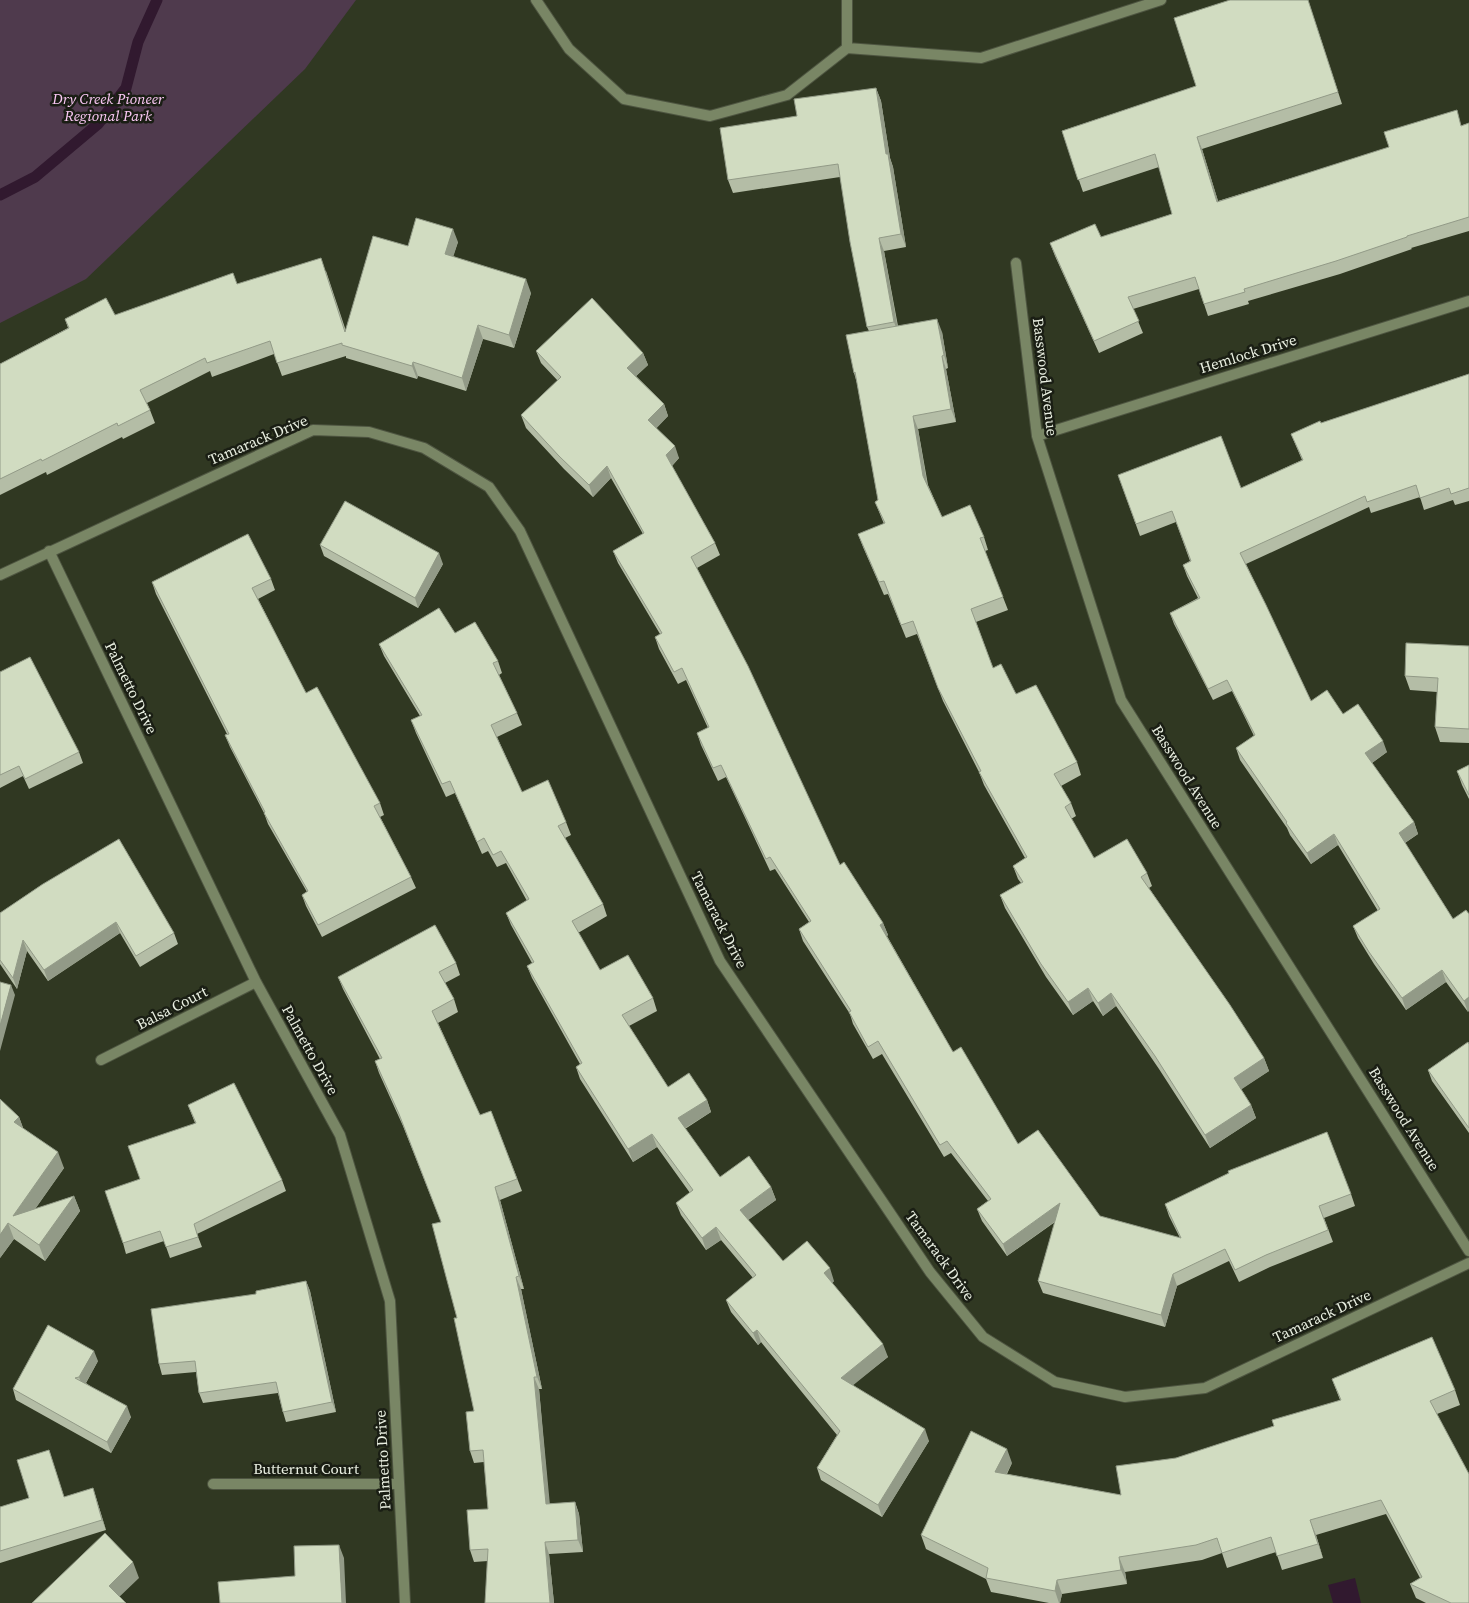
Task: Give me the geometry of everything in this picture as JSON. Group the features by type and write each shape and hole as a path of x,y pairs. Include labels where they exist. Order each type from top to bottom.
{"street":[{"path":"536,0 568,49 624,99 710,116 787,95 847,48 981,58 1160,0"},
{"path":"847,0 847,48"},
{"name":"Basswood Avenue","path":"1016,263 1037,436 1121,700 1469,1251"},
{"name":"Hemlock Drive","path":"1037,436 1469,301"},
{"name":"Tamarack Drive","path":"0,575 313,430 369,432 424,448 489,487 520,531 720,961 930,1272 982,1338 1055,1382 1124,1397 1206,1388 1469,1263"},
{"name":"Palmetto Drive","path":"49,551 256,982 340,1135 390,1301 405,1603"},
{"name":"Balsa Court","path":"101,1060 256,982"},
{"name":"Butternut Court","path":"213,1484 399,1484"}],"green space":[{"name":"Dry Creek Pioneer Regional Park","path":"0,0 356,0 305,69 86,279 0,323"}],"shaded area":[{"path":"1355,1578 1361,1603 1333,1603 1328,1585"}],"building":[{"path":"1230,0 1308,0 1338,92 1197,137 1217,202 1389,147 1384,132 1457,110 1461,126 1469,123 1469,217 1244,289 1245,292 1204,304 1195,277 1128,297 1139,321 1094,341 1050,243 1095,224 1101,237 1172,214 1155,154 1078,180 1062,131 1196,86 1174,18"},
{"path":"876,88 901,234 879,238 894,322 867,327 850,242 838,164 728,180 720,128 797,116 794,99"},
{"path":"416,218 453,229 445,254 526,279 509,335 478,325 462,378 413,362 412,366 342,345 342,343 277,363 270,341 207,363 205,358 140,390 150,410 118,426 117,423 42,461 41,459 0,479 0,364 69,328 65,319 106,298 115,315 233,273 237,284 321,258 345,332 373,236 408,246"},
{"path":"592,298 643,353 627,368 664,404 648,420 675,446 666,455 715,543 691,557 748,666 840,865 844,862 883,923 880,925 953,1052 961,1047 1018,1144 1038,1130 1100,1216 1181,1238 1165,1204 1229,1173 1228,1171 1327,1132 1351,1194 1319,1206 1328,1230 1266,1255 1235,1270 1225,1249 1173,1274 1161,1315 1038,1281 1060,1203 1003,1244 977,1209 991,1199 947,1141 940,1145 878,1041 868,1047 849,1012 851,1011 799,929 811,921 770,857 766,859 721,765 713,768 697,733 709,727 682,668 674,672 655,637 662,633 613,551 644,533 607,466 589,485 521,415 561,377 536,351"},
{"path":"937,319 951,409 913,416 923,476 942,517 970,505 984,537 980,538 1003,597 971,609 993,668 1001,664 1016,694 1036,685 1077,762 1054,774 1071,803 1065,807 1094,858 1127,839 1147,873 1141,877 1230,1005 1264,1058 1234,1078 1251,1105 1205,1135 1155,1056 1111,993 1098,1003 1088,988 1068,1002 1041,964 1000,895 1023,882 1013,866 1027,857 979,772 981,771 938,688 913,621 901,625 884,581 879,582 858,534 885,523 875,502 878,500 855,372 846,335"},
{"path":"1469,374 1469,488 1451,494 1449,488 1420,498 1416,485 1367,502 1365,496 1240,553 1311,701 1327,690 1343,714 1358,704 1383,741 1365,753 1414,822 1399,833 1453,919 1466,910 1469,914 1469,997 1464,1001 1442,970 1402,998 1353,926 1380,909 1334,834 1307,853 1236,748 1255,735 1227,680 1208,689 1170,613 1200,598 1183,565 1191,561 1172,511 1136,524 1118,475 1221,436 1241,488 1303,460 1291,434 1320,421 1321,423"},
{"path":"345,501 439,553 415,598 320,545"},
{"path":"248,534 271,579 252,588 306,693 317,687 380,803 374,806 411,877 318,925 302,895 308,891 264,813 225,735 229,734 152,582"},
{"path":"439,608 455,633 475,622 498,661 493,663 517,713 491,725 522,792 548,780 566,822 558,826 603,904 572,921 600,970 628,955 653,998 622,1015 668,1087 689,1073 707,1100 678,1118 720,1177 749,1156 771,1187 740,1210 783,1261 807,1241 830,1268 824,1273 883,1344 841,1378 925,1429 878,1505 817,1468 840,1431 757,1330 753,1333 726,1300 756,1275 716,1227 702,1238 676,1203 693,1190 652,1134 628,1149 576,1067 582,1063 527,966 534,962 506,913 529,899 501,851 493,855 484,838 477,842 450,781 442,784 411,720 422,715 379,644"},
{"path":"1406,643 1469,646 1469,729 1435,727 1438,678 1405,676"},
{"path":"30,657 79,752 25,779 19,766 0,775 0,672"},
{"path":"1469,765 1469,795 1457,771"},
{"path":"119,839 174,933 136,956 116,922 44,970 23,940 13,978 0,960 0,913 43,884"},
{"path":"435,925 456,963 439,972 454,999 432,1011 480,1115 491,1111 517,1179 495,1187 519,1276 516,1277 537,1377 534,1377 546,1504 575,1502 578,1540 545,1542 550,1603 485,1603 488,1549 470,1550 467,1510 488,1509 483,1450 470,1451 466,1412 474,1411 454,1318 457,1318 432,1224 441,1222 399,1114 375,1061 382,1058 338,977"},
{"path":"0,982 11,985 0,1026"},
{"path":"1468,1042 1469,1044 1469,1128 1428,1070"},
{"path":"234,1083 282,1180 194,1224 198,1237 166,1247 160,1231 123,1243 105,1191 140,1179 128,1146 196,1123 188,1105"},
{"path":"0,1099 19,1117 14,1122 58,1152 13,1216 74,1196 39,1245 8,1223 0,1235"},
{"path":"306,1281 332,1402 283,1412 276,1382 199,1393 195,1361 159,1364 151,1309 256,1294 256,1291"},
{"path":"48,1325 94,1351 79,1377 75,1378 127,1406 107,1442 13,1389"},
{"path":"1432,1337 1455,1390 1430,1401 1469,1474 1469,1603 1451,1603 1410,1584 1422,1577 1381,1500 1310,1520 1318,1544 1277,1556 1271,1537 1222,1553 1217,1538 1196,1545 1119,1557 1121,1570 1057,1580 1055,1591 986,1578 988,1568 921,1535 971,1431 1007,1449 995,1472 1121,1495 1116,1466 1176,1458 1274,1426 1272,1420 1341,1400 1332,1379"},
{"path":"49,1450 64,1497 93,1488 102,1520 0,1551 0,1507 29,1498 17,1460"},
{"path":"105,1533 133,1562 109,1586 126,1603 32,1603"},
{"path":"339,1545 342,1603 220,1603 218,1582 295,1576 294,1546"}],"waterway":[{"path":"0,195 35,177 98,124 126,88 138,42 157,0"}]}
